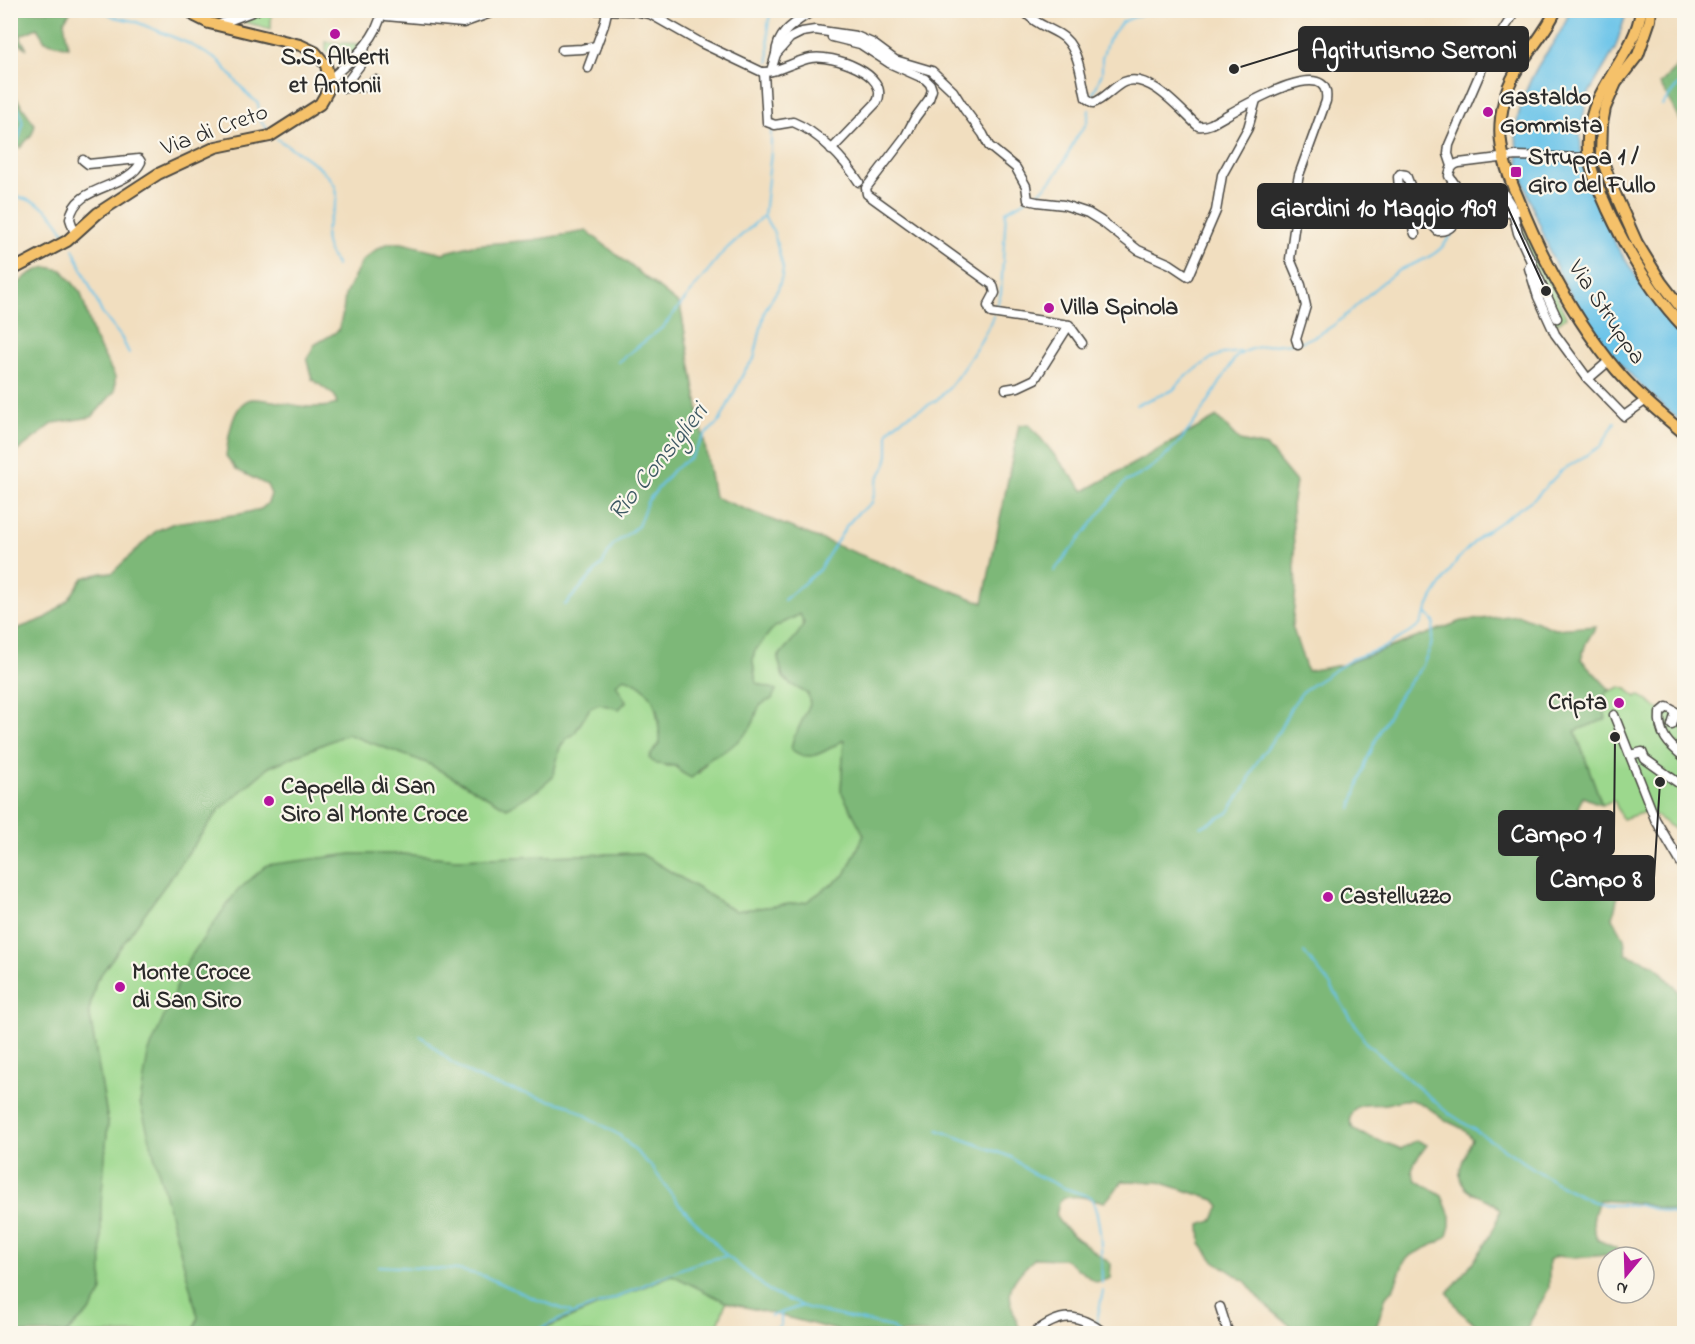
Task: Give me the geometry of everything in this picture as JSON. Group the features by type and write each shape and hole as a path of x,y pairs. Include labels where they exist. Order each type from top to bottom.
{"main road":[{"path":"190,10 201,20 310,49 326,65 329,80"},
{"name":"Via Struppa","path":"1556,10 1550,23 1515,72 1504,101 1500,141 1518,212 1539,245 1571,308 1609,361 1646,400 1684,433"},
{"path":"1641,10 1640,20 1605,84 1595,108 1588,134 1587,158 1626,249 1653,291 1684,327"},
{"path":"1651,10 1650,20 1638,55 1616,83 1605,108 1601,156 1637,243 1661,282 1684,312"},
{"name":"Via di Creto","path":"10,271 59,246 98,213 158,174 216,147 270,136 315,109 327,92 329,80"}],"street":[{"path":"220,24 256,10"},
{"path":"382,12 386,16 463,23 499,10"},
{"path":"592,10 634,11 650,14 701,43 770,72 810,58 839,60 869,77 879,87 880,94 877,102 831,150"},
{"path":"814,10 785,30 777,43 766,86 766,121 772,124 795,122 810,131 850,168 860,182"},
{"path":"1023,10 1032,21 1065,38 1077,57 1090,102 1123,82 1139,79 1158,90 1201,127 1290,84 1307,81 1323,84 1326,101 1299,175 1295,195 1296,215 1290,259 1301,285 1306,306 1297,342"},
{"path":"1516,10 1484,64 1451,140 1448,154 1452,166 1449,176 1464,196 1499,211 1518,212"},
{"name":"Via di Creto","path":"329,80 365,46 378,26 382,12"},
{"path":"588,68 607,12"},
{"path":"776,54 795,35 809,30 826,31 856,36 872,43 895,60 932,71 953,92 989,146 1016,168 1026,186 1027,198 1033,202 1064,205 1088,213 1138,250 1170,264 1188,276 1216,211 1222,175 1248,128 1256,100"},
{"path":"770,72 789,45 804,37 819,35 860,44 930,84 932,90 929,99 915,118 906,137 866,188 867,194 993,285 995,293 988,306 994,314 1068,325 1082,343"},
{"path":"1499,37 1518,39 1532,48"},
{"path":"365,46 360,65 345,88 364,87 375,80"},
{"path":"562,50 582,50 596,46"},
{"path":"1452,166 1459,163 1516,156 1587,158"},
{"name":"Via di Creto","path":"75,234 70,219 74,206 87,196 126,177 138,168 141,162 138,159 88,164 83,160"},
{"path":"1415,234 1399,188 1400,174 1406,175 1414,196 1439,232 1446,230 1458,219 1468,198"},
{"name":"Via Struppa","path":"1502,191 1518,212 1518,233 1557,318"},
{"name":"Via Struppa","path":"1530,261 1539,245"},
{"path":"1530,261 1546,318 1588,379 1624,416 1646,400"},
{"name":"Via Struppa","path":"1546,318 1553,307"},
{"path":"1006,389 1035,379 1068,325"},
{"path":"1588,379 1609,361"},
{"path":"1672,725 1676,712 1667,707 1660,713 1661,731 1669,746 1684,757"},
{"path":"1614,716 1652,811 1681,855 1684,868"},
{"path":"1630,755 1642,752 1645,759 1684,787"},
{"path":"1220,1307 1227,1329 1231,1334"},
{"path":"1033,1334 1049,1322 1059,1318 1082,1319 1105,1333"}],"green space":[{"path":"10,11 71,11 64,21 68,47 45,41 37,28 21,35 27,49 11,38"},
{"path":"271,11 271,29 240,19"},
{"path":"326,42 360,44 354,53 326,52"},
{"path":"1684,52 1684,127 1660,84 1678,66"},
{"path":"10,89 35,125 32,134 20,148 12,138"},
{"path":"1521,225 1543,265 1566,317 1552,327 1521,242"},
{"path":"587,231 680,305 714,497 983,603 1019,425 1029,424 1084,491 1217,417 1240,441 1267,447 1296,482 1292,506 1296,589 1292,626 1307,671 1342,665 1462,621 1519,615 1555,629 1596,626 1586,643 1581,659 1610,690 1605,694 1606,719 1575,731 1602,805 1583,797 1578,807 1593,851 1617,889 1616,905 1612,916 1624,938 1626,954 1655,965 1679,992 1684,1002 1684,1208 1682,1214 1639,1203 1599,1200 1593,1225 1598,1240 1609,1245 1596,1245 1596,1256 1575,1258 1557,1256 1549,1260 1549,1288 1524,1333 1499,1332 1475,1324 1460,1311 1448,1293 1487,1242 1500,1209 1492,1202 1467,1189 1462,1183 1460,1169 1472,1139 1469,1135 1422,1104 1404,1100 1359,1106 1352,1112 1351,1123 1358,1132 1401,1149 1417,1140 1427,1145 1415,1161 1412,1171 1416,1180 1442,1196 1450,1216 1450,1226 1447,1236 1411,1255 1404,1262 1393,1290 1386,1296 1377,1325 1367,1333 1306,1333 1294,1329 1264,1304 1246,1282 1213,1260 1201,1244 1200,1225 1212,1221 1220,1206 1215,1200 1159,1182 1123,1181 1105,1202 1071,1197 1060,1200 1057,1211 1057,1218 1066,1229 1111,1264 1110,1279 1096,1282 1064,1259 1035,1258 1017,1277 1010,1292 1021,1333 848,1333 726,1302 672,1275 533,1333 193,1333 198,1317 140,1103 148,1054 188,960 236,892 267,865 352,854 402,854 457,859 640,853 735,911 806,902 845,875 864,835 841,791 844,740 811,756 798,754 791,749 810,704 808,694 790,684 783,677 778,658 804,623 800,614 773,628 754,652 756,683 776,690 772,699 759,707 754,722 742,737 723,752 710,758 691,778 676,766 656,764 649,758 660,742 657,711 646,690 624,678 616,684 626,702 619,709 599,704 590,708 574,734 560,747 553,777 538,790 507,808 427,763 347,734 269,767 219,810 96,981 89,1011 108,1122 101,1204 102,1291 91,1310 66,1333 11,1333 11,631 46,618 68,600 83,578 112,573 156,531 174,523 261,509 268,503 271,494 267,485 237,470 226,456 232,423 240,407 252,399 309,407 326,407 337,404 335,396 312,379 307,361 314,345 338,331 345,295 362,261 377,249 389,243 402,243 443,253 473,245 533,240"},
{"path":"47,267 62,270 81,293 94,337 115,377 115,391 92,417 54,423 11,456 11,297 25,278"},
{"path":"801,614 802,628 778,658 783,677 790,684 808,694 810,704 793,740 837,744 844,739 841,791 864,835 845,875 806,902 735,911 640,853 456,859 402,854 352,854 316,859 181,1252 198,1317 193,1333 66,1334 91,1310 108,1122 89,1011 96,981 219,810 269,767 347,734 427,763 507,808 553,777 560,747 574,734 590,708 599,704 619,709 626,701 615,684 624,678 644,687 654,702 661,741 654,749 666,766 676,766 682,773 699,773 711,756 721,753 754,720 756,710 776,690 756,683 754,652 773,628"},
{"path":"1620,687 1627,689 1636,697 1639,695 1659,709 1680,714 1679,717 1681,712 1684,714 1684,724 1679,720 1684,725 1684,835 1648,811 1622,819 1614,800 1602,805 1575,730 1606,719 1605,693"},
{"path":"672,1274 726,1302 715,1333 533,1334"}],"water":[{"path":"1569,11 1627,11 1615,49 1589,93 1580,129 1581,151 1588,176 1616,245 1652,301 1684,338 1684,424 1628,371 1580,311 1554,261 1521,171 1516,130 1526,90 1542,59 1560,33"}],"waterway":[{"path":"102,10 114,17 134,21 190,44 219,61 247,94 258,103 260,120 267,129"},
{"name":"Rio Consiglieri","path":"769,62 768,25 771,10"},
{"path":"1091,99 1102,73 1102,58 1108,40 1122,22 1151,10"},
{"path":"1662,105 1684,78"},
{"name":"Rio Consiglieri","path":"771,88 771,119"},
{"path":"10,95 22,120 20,134 10,160"},
{"path":"1031,197 1046,186 1058,172 1086,124 1089,110"},
{"name":"Rio Consiglieri","path":"565,605 603,563 613,545 638,526 647,502 673,470 691,457 705,435 720,421 745,370 754,359 765,310 778,289 783,268 774,233 764,216 771,152 771,125"},
{"path":"277,139 316,165 333,183 337,196 336,203 325,236 328,250 337,266"},
{"path":"10,195 43,207 55,218 65,234"},
{"path":"995,310 1001,293 1006,211 1026,200"},
{"path":"1300,342 1330,328 1386,279 1436,253 1450,237 1466,212"},
{"path":"618,362 663,327 723,252 763,216"},
{"path":"73,249 102,313 121,337 129,353"},
{"path":"784,600 819,570 847,525 872,503 878,478 885,467 888,455 888,432 898,422 942,395 968,362 993,316"},
{"path":"1054,571 1125,482 1144,473 1175,446 1189,430 1235,358 1255,348 1294,343"},
{"path":"1136,405 1173,390 1185,377 1212,358 1240,352"},
{"path":"1201,827 1228,813 1246,786 1255,765 1304,690 1352,659 1383,648 1420,625 1433,597 1457,560 1480,536 1536,497 1561,471 1601,446 1615,422"},
{"path":"1351,809 1366,762 1380,731 1401,693 1422,667 1431,646 1434,622 1426,613"},
{"path":"1304,952 1331,986 1366,1043 1447,1112 1556,1183 1591,1201 1607,1205 1639,1205 1684,1217"},
{"path":"420,1035 450,1061 472,1075 492,1084 570,1106 619,1135 651,1166 678,1203 727,1256 772,1293 802,1306"},
{"path":"938,1130 1011,1157 1030,1172 1064,1188 1091,1197 1098,1217 1102,1283"},
{"path":"532,1334 563,1318 671,1273 727,1256"},
{"path":"378,1266 458,1270 484,1276 571,1312"},
{"path":"1098,1325 1103,1291"},
{"path":"771,1316 802,1306 891,1327 899,1334"},
{"path":"768,1334 781,1325 781,1312"}],"place":[{"name":"S.S. Alberti et Antonii","path":"335,34"},
{"name":"Agriturismo Serroni","path":"1234,69"},
{"name":"Gastaldo Gommista","path":"1488,112"},
{"name":"Struppa 1 / Giro del Fullo","path":"1516,172"},
{"name":"Giardini 10 Maggio 1909","path":"1546,291"},
{"name":"Villa Spinola","path":"1049,308"},
{"name":"Cripta","path":"1619,703"},
{"name":"Campo 1","path":"1615,737"},
{"name":"Campo 8","path":"1660,782"},
{"name":"Cappella di San Siro al Monte Croce","path":"269,801"},
{"name":"Castelluzzo","path":"1328,897"},
{"name":"Monte Croce di San Siro","path":"120,987"}]}
